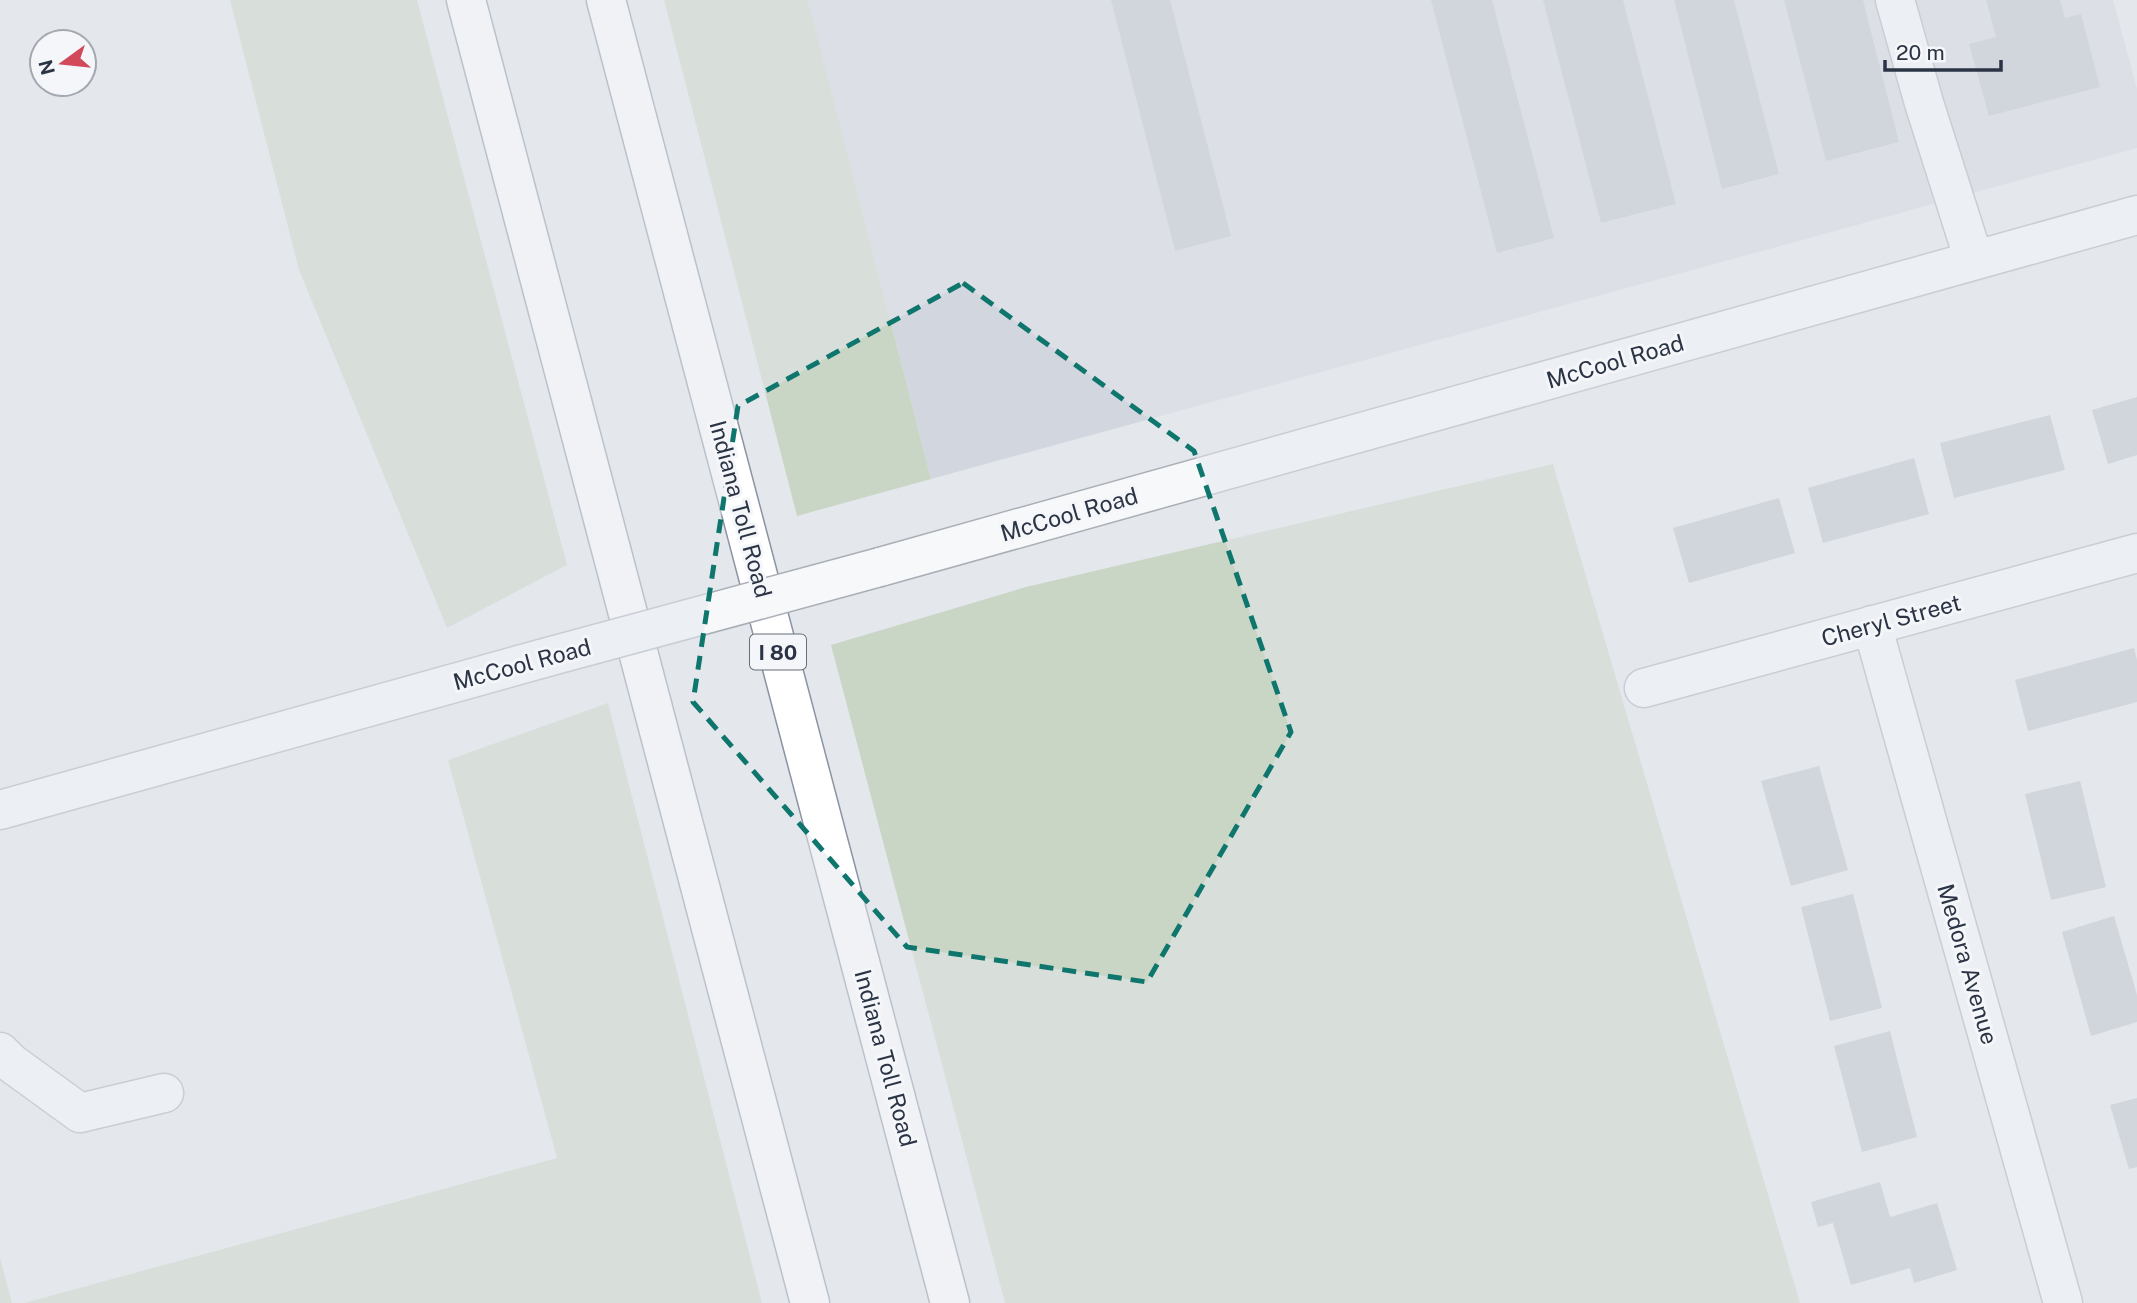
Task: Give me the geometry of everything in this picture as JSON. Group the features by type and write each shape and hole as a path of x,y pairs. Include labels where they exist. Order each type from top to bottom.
{"highway":[{"path":"466,0 810,1303"},
{"name":"Indiana Toll Road","path":"606,0 950,1303"}],"street":[{"path":"1895,0 1924,103 1974,260"},
{"name":"McCool Road","path":"0,810 2137,215"},
{"name":"Cheryl Street","path":"1644,688 2137,553"},
{"name":"Medora Avenue","path":"1872,625 2063,1303"},
{"path":"0,1052 80,1113 164,1093"}],"highlighted area":[{"path":"963,283 1194,451 1291,732 1147,982 907,947 693,702 738,406"}],"shaded area":[{"path":"808,0 2113,0 2137,89 2137,148 931,479"}],"green space":[{"path":"230,0 417,0 567,565 447,628 299,270"},
{"path":"664,0 808,0 931,479 797,516"},
{"path":"1553,464 1800,1303 1005,1303 831,645 1026,587"},
{"path":"608,703 762,1303 24,1303 557,1158 448,760"},
{"path":"0,1258 12,1303 0,1303"}],"building":[{"path":"1111,0 1170,0 1231,236 1175,251"},
{"path":"1431,0 1492,0 1554,238 1497,253"},
{"path":"1543,0 1623,0 1676,204 1601,223"},
{"path":"1674,0 1734,0 1779,174 1722,189"},
{"path":"1784,0 1863,0 1899,142 1826,161"},
{"path":"1986,0 2060,0 2065,18 2081,14 2100,87 1989,116 1969,44 1996,37"},
{"path":"2137,397 2137,455 2108,464 2092,410"},
{"path":"2050,415 2065,470 1954,498 1940,443"},
{"path":"1914,458 1929,514 1823,543 1808,488"},
{"path":"1779,498 1795,553 1689,583 1673,528"},
{"path":"2134,648 2137,660 2137,702 2028,731 2015,680"},
{"path":"1819,766 1848,870 1791,886 1761,781"},
{"path":"2080,781 2106,887 2051,900 2025,794"},
{"path":"1853,894 1882,1008 1830,1021 1801,907"},
{"path":"2114,916 2137,995 2137,1022 2091,1036 2062,932"},
{"path":"1890,1031 1917,1137 1862,1152 1834,1046"},
{"path":"2137,1098 2137,1167 2129,1169 2110,1105"},
{"path":"1880,1182 1890,1217 1937,1203 1957,1270 1914,1283 1910,1268 1851,1285 1833,1223 1818,1227 1811,1202"}]}
